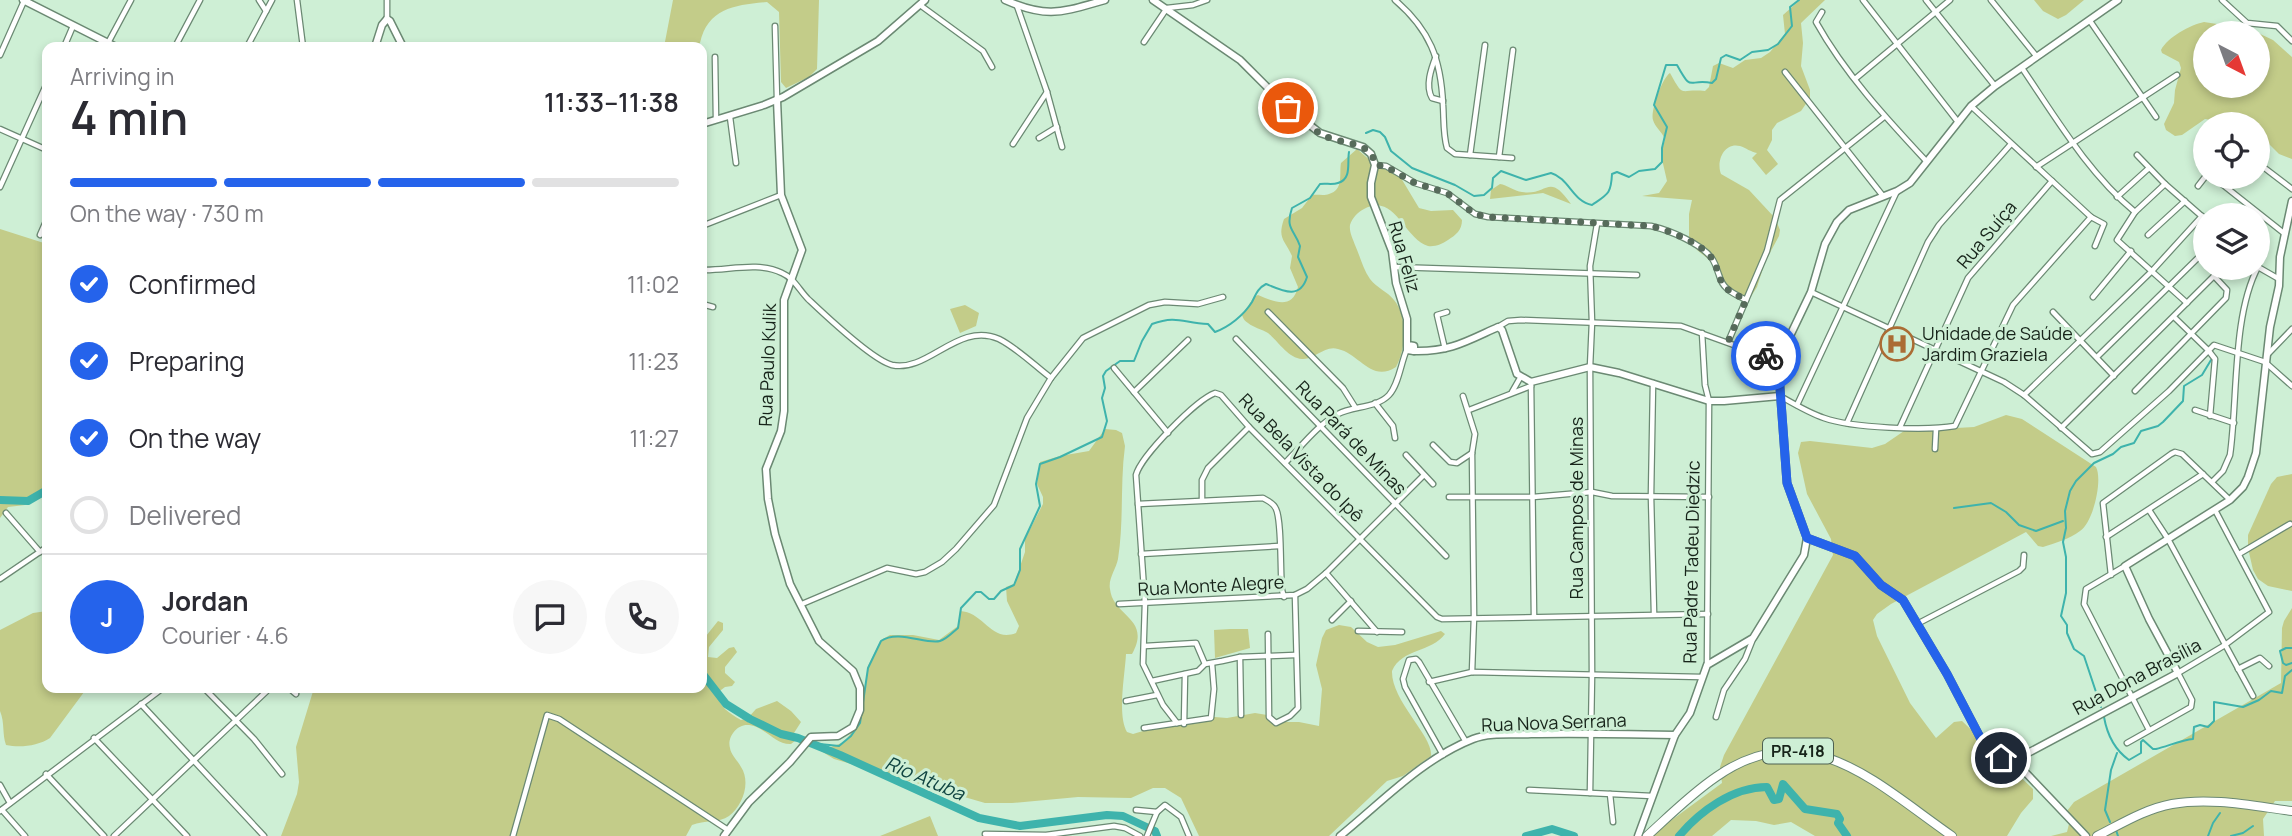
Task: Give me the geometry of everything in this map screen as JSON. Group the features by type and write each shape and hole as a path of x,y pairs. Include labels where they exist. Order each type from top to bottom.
{"highway":[{"name":"PR-418","path":"1647,836 1716,776 1742,762 1789,750 1831,757 1859,770 1952,836"},
{"path":"2097,836 2129,820 2172,804 2220,802 2292,811"}],"street":[{"path":"109,42 131,0"},
{"path":"178,42 200,0"},
{"path":"259,0 266,11"},
{"path":"250,42 272,0"},
{"path":"297,0 302,42"},
{"path":"387,0 387,19 400,42"},
{"path":"1005,0 1035,12 1050,13 1105,0"},
{"path":"1153,0 1167,8 1193,5 1207,0"},
{"path":"1395,0 1418,24 1436,55 1441,73 1447,148 1455,154 1512,158"},
{"path":"1863,0 1958,122"},
{"path":"1926,0 1995,86"},
{"path":"1854,79 1950,0"},
{"path":"1992,0 2037,57"},
{"path":"1716,717 1724,690 1745,659 1754,638 1804,555 1807,538 1787,483 1778,361 1811,292 1825,244 1837,222 1849,210 1910,183 1971,106 1995,86 2118,0"},
{"path":"2222,0 2247,23 2277,26 2292,41"},
{"path":"0,55 24,1 106,42"},
{"path":"707,123 777,100 878,41 922,2 983,51 992,67"},
{"path":"1017,5 1047,92 1062,147"},
{"path":"1144,42 1167,8"},
{"name":"Rua Feliz","path":"1167,8 1240,60 1288,108 1320,133 1363,147 1371,154 1375,165 1371,197 1392,251 1411,348"},
{"path":"1822,12 1816,22 1854,79 1884,117 1927,162"},
{"path":"377,42 387,19"},
{"path":"2090,21 2156,117"},
{"path":"66,42 74,25"},
{"path":"775,26 777,100"},
{"path":"1470,155 1485,45"},
{"path":"1499,157 1513,50"},
{"path":"1436,55 1429,93 1432,98 1443,101"},
{"path":"715,57 716,121"},
{"path":"2022,68 2073,143 2117,197 2135,212"},
{"path":"1785,72 1883,196"},
{"path":"2036,167 2177,75"},
{"path":"1013,144 1047,92"},
{"path":"0,187 42,94"},
{"name":"Rua Paulo Kulik","path":"726,833 749,802 809,739 816,735 838,736 853,727 860,710 860,688 853,671 819,640 788,580 775,534 766,479 768,464 781,432 784,411 785,293 802,250 781,195 777,100"},
{"path":"1040,103 1050,103"},
{"path":"1971,106 2091,217 2104,224 2095,246"},
{"path":"730,117 736,163"},
{"path":"1728,342 1767,251 1780,200 1884,117"},
{"path":"1039,138 1057,127"},
{"path":"0,129 42,148"},
{"path":"1847,423 1928,242 1939,225 2011,144"},
{"path":"2137,155 2193,209"},
{"path":"1375,165 1385,166 1415,183 1447,193 1475,214 1488,217 1651,226 1672,232 1706,251 1715,263 1725,289 1746,300"},
{"path":"2117,197 2149,168"},
{"path":"2270,172 2292,189"},
{"name":"Rua Suíça","path":"1899,427 1974,268 2052,181"},
{"path":"2165,184 2135,212 2117,240 2187,303"},
{"path":"2228,189 2292,240"},
{"path":"1797,405 1897,191"},
{"path":"707,224 781,195"},
{"path":"2148,236 2185,201"},
{"path":"2150,730 2088,615 2083,598 2086,589 2215,510 2243,487 2256,453 2280,257 2292,201"},
{"path":"1469,410 1531,384 1590,367 1619,373 1709,401 1780,396 1825,418 1847,423 1936,429 1955,426 2013,305 2091,217"},
{"name":"Rua Campos de Minas","path":"1590,793 1591,255 1597,224"},
{"path":"2024,396 2193,228"},
{"path":"40,235 42,230"},
{"path":"2093,297 2131,251"},
{"path":"2097,357 2193,263"},
{"path":"707,270 748,267 779,271 791,278 817,307 887,363 909,363 957,340 984,336 1002,341 1051,378"},
{"path":"1394,267 1637,275"},
{"path":"2270,274 2279,279"},
{"path":"2061,428 2210,280"},
{"path":"2136,391 2226,298 2227,290 2218,280"},
{"path":"2212,482 2228,463 2244,312 2252,280"},
{"path":"1811,292 1982,370 2024,396 2092,454 2101,452 2214,345 2266,359 2292,386"},
{"path":"802,604 887,568 925,572 949,556 973,532 998,498 1019,435 1051,378 1083,338 1130,313 1157,303 1198,304 1223,297"},
{"path":"707,305 713,307"},
{"path":"1268,312 1343,388 1355,407"},
{"path":"1445,350 1437,315 1447,312"},
{"path":"2053,312 2114,376"},
{"path":"2174,317 2215,359 2210,416"},
{"path":"1285,463 1320,427 1340,413 1387,397 1393,390 1400,368 1411,348 1429,352 1445,350 1469,342 1508,321 1681,326 1778,361"},
{"path":"1498,327 1502,330 1517,374 1531,384"},
{"path":"2266,359 2292,329"},
{"name":"Rua Padre Tadeu Diedzic","path":"1638,836 1675,735 1689,713 1707,665 1709,401 1705,385 1702,333"},
{"name":"Rua Pará de Minas","path":"1236,339 1446,556"},
{"path":"1134,392 1188,341"},
{"path":"1114,368 1168,433"},
{"path":"1512,393 1520,378"},
{"path":"1653,383 1651,496 1654,613"},
{"path":"1531,384 1534,616"},
{"name":"Rua Bela Vista do Ipê","path":"1177,723 1157,695 1143,663 1145,603 1138,467 1168,433 1203,400 1215,393 1221,395 1249,427 1437,617 1708,614"},
{"path":"1463,396 1475,434 1472,453 1472,672"},
{"path":"1375,403 1393,426 1395,438"},
{"path":"2195,410 2234,423"},
{"path":"1202,499 1202,480 1208,468 1249,427"},
{"path":"1935,449 1936,429"},
{"path":"1433,445 1450,462 1457,463 1472,453"},
{"path":"1406,454 1433,484"},
{"path":"2111,575 2103,506 2105,500 2171,454 2182,454 2230,500"},
{"path":"2106,537 2203,474"},
{"name":"Rua Monte Alegre","path":"1119,604 1295,595 1326,573 1424,475"},
{"path":"1449,497 1533,497 1592,492 1612,496 1709,496"},
{"path":"1138,504 1263,498 1271,502 1276,509 1284,597"},
{"path":"2150,510 2253,696"},
{"path":"2215,510 2239,554 2290,524"},
{"path":"0,579 40,552 6,513"},
{"path":"1807,538 1855,556 1881,585 1903,600 1947,674 1982,741 1989,749 2026,774 2086,836"},
{"path":"1141,554 1279,546"},
{"name":"Rua Dona Brasília","path":"2011,762 2178,673 2225,645 2268,614 2269,609 2239,554"},
{"path":"1916,624 2019,571 2023,567 2024,555"},
{"path":"2125,566 2148,620 2192,703 2184,712 2127,743"},
{"path":"1326,573 1377,632"},
{"path":"1268,634 1269,718 1276,723 1290,716 1298,708 1295,595"},
{"path":"1332,620 1351,601"},
{"path":"1358,631 1402,632"},
{"path":"1707,665 1754,638"},
{"path":"1145,646 1196,643 1205,664"},
{"path":"1152,681 1198,671 1205,664 1240,657 1295,655"},
{"path":"1240,657 1241,715"},
{"path":"2238,669 2260,658 2269,666"},
{"path":"1443,755 1405,687 1403,679 1409,660 1416,659 1419,662 1466,742"},
{"path":"1144,729 1211,718 1214,689 1212,664"},
{"path":"1429,682 1472,672 1702,677"},
{"path":"1184,724 1185,674"},
{"path":"26,836 1,810 156,693"},
{"path":"209,693 254,739 282,774"},
{"path":"114,836 265,693"},
{"path":"1126,701 1157,695"},
{"path":"141,704 264,836"},
{"path":"513,836 547,715 559,719 726,833"},
{"name":"Rua Nova Serrana","path":"1340,836 1394,789 1443,755 1475,738 1491,735 1591,733 1675,735"},
{"path":"94,738 187,836"},
{"path":"46,774 104,836"},
{"path":"0,785 10,803"},
{"path":"1529,790 1652,796"},
{"path":"1610,794 1613,822"},
{"path":"1147,834 1157,812 1165,805 1181,817 1189,836"},
{"path":"1136,810 1157,812"},
{"path":"985,834 1046,835 1114,826 1140,836"}],"green space":[{"path":"673,0 819,0 817,69 809,77 786,88 781,82 779,12 767,2 724,10 709,22 700,42 665,42"},
{"path":"1800,0 1825,0 1801,23 1801,66 1810,90 1810,98 1801,111 1777,123 1772,130 1772,140 1767,150 1778,164 1766,175 1752,158 1757,153 1740,146 1730,147 1721,158 1721,174 1749,190 1775,218 1780,230 1750,298 1725,288 1712,262 1697,250 1689,237 1692,200 1642,196 1659,193 1667,181 1661,155 1665,139 1654,123 1653,110 1660,88 1670,73 1681,90 1705,91 1709,87 1713,66 1719,63 1733,68 1745,60 1761,58 1770,52 1785,34 1783,15"},
{"path":"2034,0 2084,0 2058,19 2043,11"},
{"path":"2192,26 2193,98 2270,98 2270,39 2292,57 2292,159 2279,154 2270,145 2270,112 2193,112 2193,127 2182,135 2175,136 2166,130 2164,124 2174,103 2181,68 2179,62 2161,50 2180,32"},
{"path":"1357,149 1372,162 1401,178 1419,208 1431,211 1453,210 1462,220 1460,229 1454,236 1436,246 1420,242 1392,211 1384,207 1375,205 1364,209 1351,222 1351,235 1363,267 1373,282 1394,300 1402,315 1404,333 1399,360 1396,367 1379,372 1346,352 1333,348 1307,359 1297,358 1268,333 1244,320 1242,315 1258,295 1282,302 1292,299 1298,287 1290,268 1292,256 1282,235 1284,219 1302,208 1312,195 1334,192 1340,181 1341,163"},
{"path":"1500,184 1522,192 1552,187 1563,194 1571,204 1543,193 1490,199 1491,190"},
{"path":"0,229 42,242 42,496 25,505 8,507 0,518"},
{"path":"965,305 979,313 976,326 960,333 950,309"},
{"path":"2006,415 2022,419 2096,467 2097,491 2093,511 2085,526 2072,536 2043,547 2038,546 2026,532 1891,604 1873,620 1877,636 1910,703 1936,738 1954,722 1962,721 2033,789 2033,799 2007,836 1815,836 1791,822 1774,825 1731,820 1712,836 1650,836 1722,783 1720,767 1724,755 1833,555 1831,539 1807,494 1798,453 1801,442 1872,448 1885,444 1904,431 1974,427"},
{"path":"1105,429 1122,433 1125,446 1120,545 1110,585 1113,598 1135,625 1137,633 1132,654 1126,654 1122,716 1127,732 1133,734 1163,725 1185,725 1202,716 1227,718 1255,713 1281,722 1319,726 1322,689 1316,665 1326,630 1339,625 1351,627 1367,642 1378,647 1395,645 1441,631 1445,634 1432,645 1403,658 1392,671 1398,694 1426,739 1431,756 1403,776 1387,781 1329,836 1199,836 1181,798 1165,788 1153,788 1131,798 1078,797 985,803 834,759 821,751 844,742 860,722 868,666 881,640 890,635 913,635 939,640 958,626 960,611 975,616 1000,634 1016,633 1019,626 1007,601 1006,587 1014,584 1025,552 1025,539 1043,504 1037,484 1040,462 1089,451"},
{"path":"2292,474 2292,591 2268,586 2258,579 2248,548 2248,535 2271,484 2277,477"},
{"path":"2292,608 2292,801 2275,801 2263,819 2264,836 2051,836 2067,832 2070,820 2067,811 2074,802 2281,683 2282,628"},
{"path":"42,612 42,693 83,693 50,738 29,746 6,745 0,711 0,630 33,613"},
{"path":"718,621 723,623 723,630 709,647 708,657 717,658 734,647 737,652 725,667 725,673 735,682 717,693 722,706 741,720 748,718 756,709 777,701 801,722 794,733 796,740 791,744 753,726 739,727 733,733 730,748 744,773 745,786 742,800 725,818 692,825 686,836 281,836 297,794 299,782 296,747 312,693 707,693 707,635"},
{"path":"1248,629 1250,648 1215,658 1214,630"},
{"path":"930,816 938,836 880,836"}],"waterway":[{"path":"1366,133 1373,130 1380,132 1391,151 1412,168 1455,185 1474,196 1484,195 1492,188 1493,178 1501,171 1526,180 1551,173 1562,180 1580,199 1592,205 1608,193 1612,174 1617,172 1629,177 1639,171 1655,169 1662,162 1667,127 1654,105 1666,65 1677,65 1691,83 1712,83 1716,79 1721,58 1726,55 1740,60 1752,52 1768,50 1778,44 1792,26 1790,7 1799,0"},
{"path":"810,743 839,746 851,736 860,723 868,668 881,641 895,636 934,642 943,640 958,628 961,608 976,592 994,599 1001,591 1014,585 1020,570 1020,549 1040,506 1036,484 1040,464 1102,437 1107,421 1102,398 1105,388 1103,376 1120,361 1134,361 1152,324 1180,320 1208,324 1215,332 1240,316 1249,307 1259,289 1266,284 1290,292 1300,289 1307,277 1298,257 1300,246 1290,225 1292,208 1310,198 1320,184 1336,184 1342,181 1348,170 1349,152"},
{"path":"2101,707 2084,656 2074,649 2067,633 2067,625 2061,616 2066,593 2066,557 2063,542 2065,511 2070,491 2094,463 2121,447 2134,443 2141,431 2163,422 2183,401 2184,386 2202,375 2211,360"},
{"name":"Rio Atuba","path":"0,500 28,501 42,493"},
{"path":"1954,508 1991,503 2006,512 2019,525 2036,531 2063,521"},
{"path":"2292,648 2280,651 2283,663 2292,663"},
{"path":"2104,717 2112,741 2129,760 2141,753 2143,740 2156,749 2193,739 2194,727 2208,727 2214,721 2214,702 2243,707 2271,691 2282,693 2285,676 2292,670"},
{"name":"Rio Atuba","path":"707,679 726,704 750,719 781,734 840,755 979,818 1020,826 1107,815 1123,816 1155,831 1157,836"},
{"path":"2110,822 2105,810 2111,770 2117,753"},
{"name":"Rio Atuba","path":"1679,836 1718,802 1742,791 1767,787 1774,800 1779,799 1783,784 1805,809 1837,814 1840,819 1838,823 1847,836"},
{"path":"2208,836 2220,813"},
{"path":"2231,836 2243,833 2253,826"},
{"name":"Rio Atuba","path":"1526,836 1552,829 1574,836"},
{"path":"2116,830 2118,836"}],"way so far":[{"path":"1288,108 1325,136 1366,149 1373,156 1375,165 1385,166 1415,183 1447,193 1475,214 1488,217 1651,226 1672,232 1706,251 1715,263 1725,289 1746,300 1728,342 1766,356"}],"place":[{"name":"Unidade de Saúde Jardim Graziela","path":"1897,344"}],"route":[{"path":"1766,356 1778,361 1787,483 1789,495 1807,538 1855,556 1881,585 1903,600 1947,674 1982,741 2001,758"}]}
